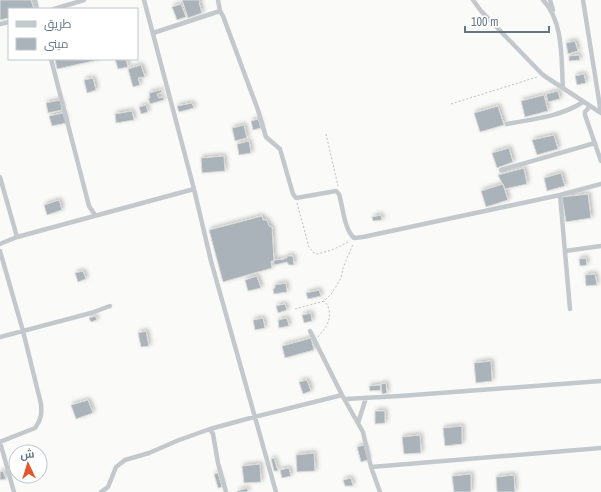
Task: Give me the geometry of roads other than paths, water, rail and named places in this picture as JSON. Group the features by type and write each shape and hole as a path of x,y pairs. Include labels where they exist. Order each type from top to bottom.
{"street":[{"path":"57,8 84,0"},
{"path":"144,0 194,189 211,261 276,492"},
{"path":"218,0 220,11 258,110 266,137 280,149 293,194 296,198 336,190 339,194 347,228 354,238 560,195 601,184"},
{"path":"473,0 543,75 601,113"},
{"path":"543,0 555,17"},
{"path":"550,0 560,42 563,88"},
{"path":"583,0 601,113"},
{"path":"153,33 220,11"},
{"path":"51,60 89,206 95,215"},
{"path":"507,124 554,116 583,102"},
{"path":"590,106 585,112 585,116 601,161"},
{"path":"500,170 595,143"},
{"path":"0,177 16,237"},
{"path":"0,244 16,237 194,189"},
{"path":"560,195 570,309"},
{"path":"565,250 601,246"},
{"path":"0,251 23,331 41,404 42,415 35,428 0,442 14,492"},
{"path":"0,337 91,313 110,306"},
{"path":"310,332 343,397 364,432 371,468 380,492"},
{"path":"101,492 108,487 116,467 125,460 149,453 210,429 254,416 343,397 366,398 601,381"},
{"path":"358,423 366,398"},
{"path":"210,429 213,434 218,463 226,492"},
{"path":"371,468 601,448"}]}
